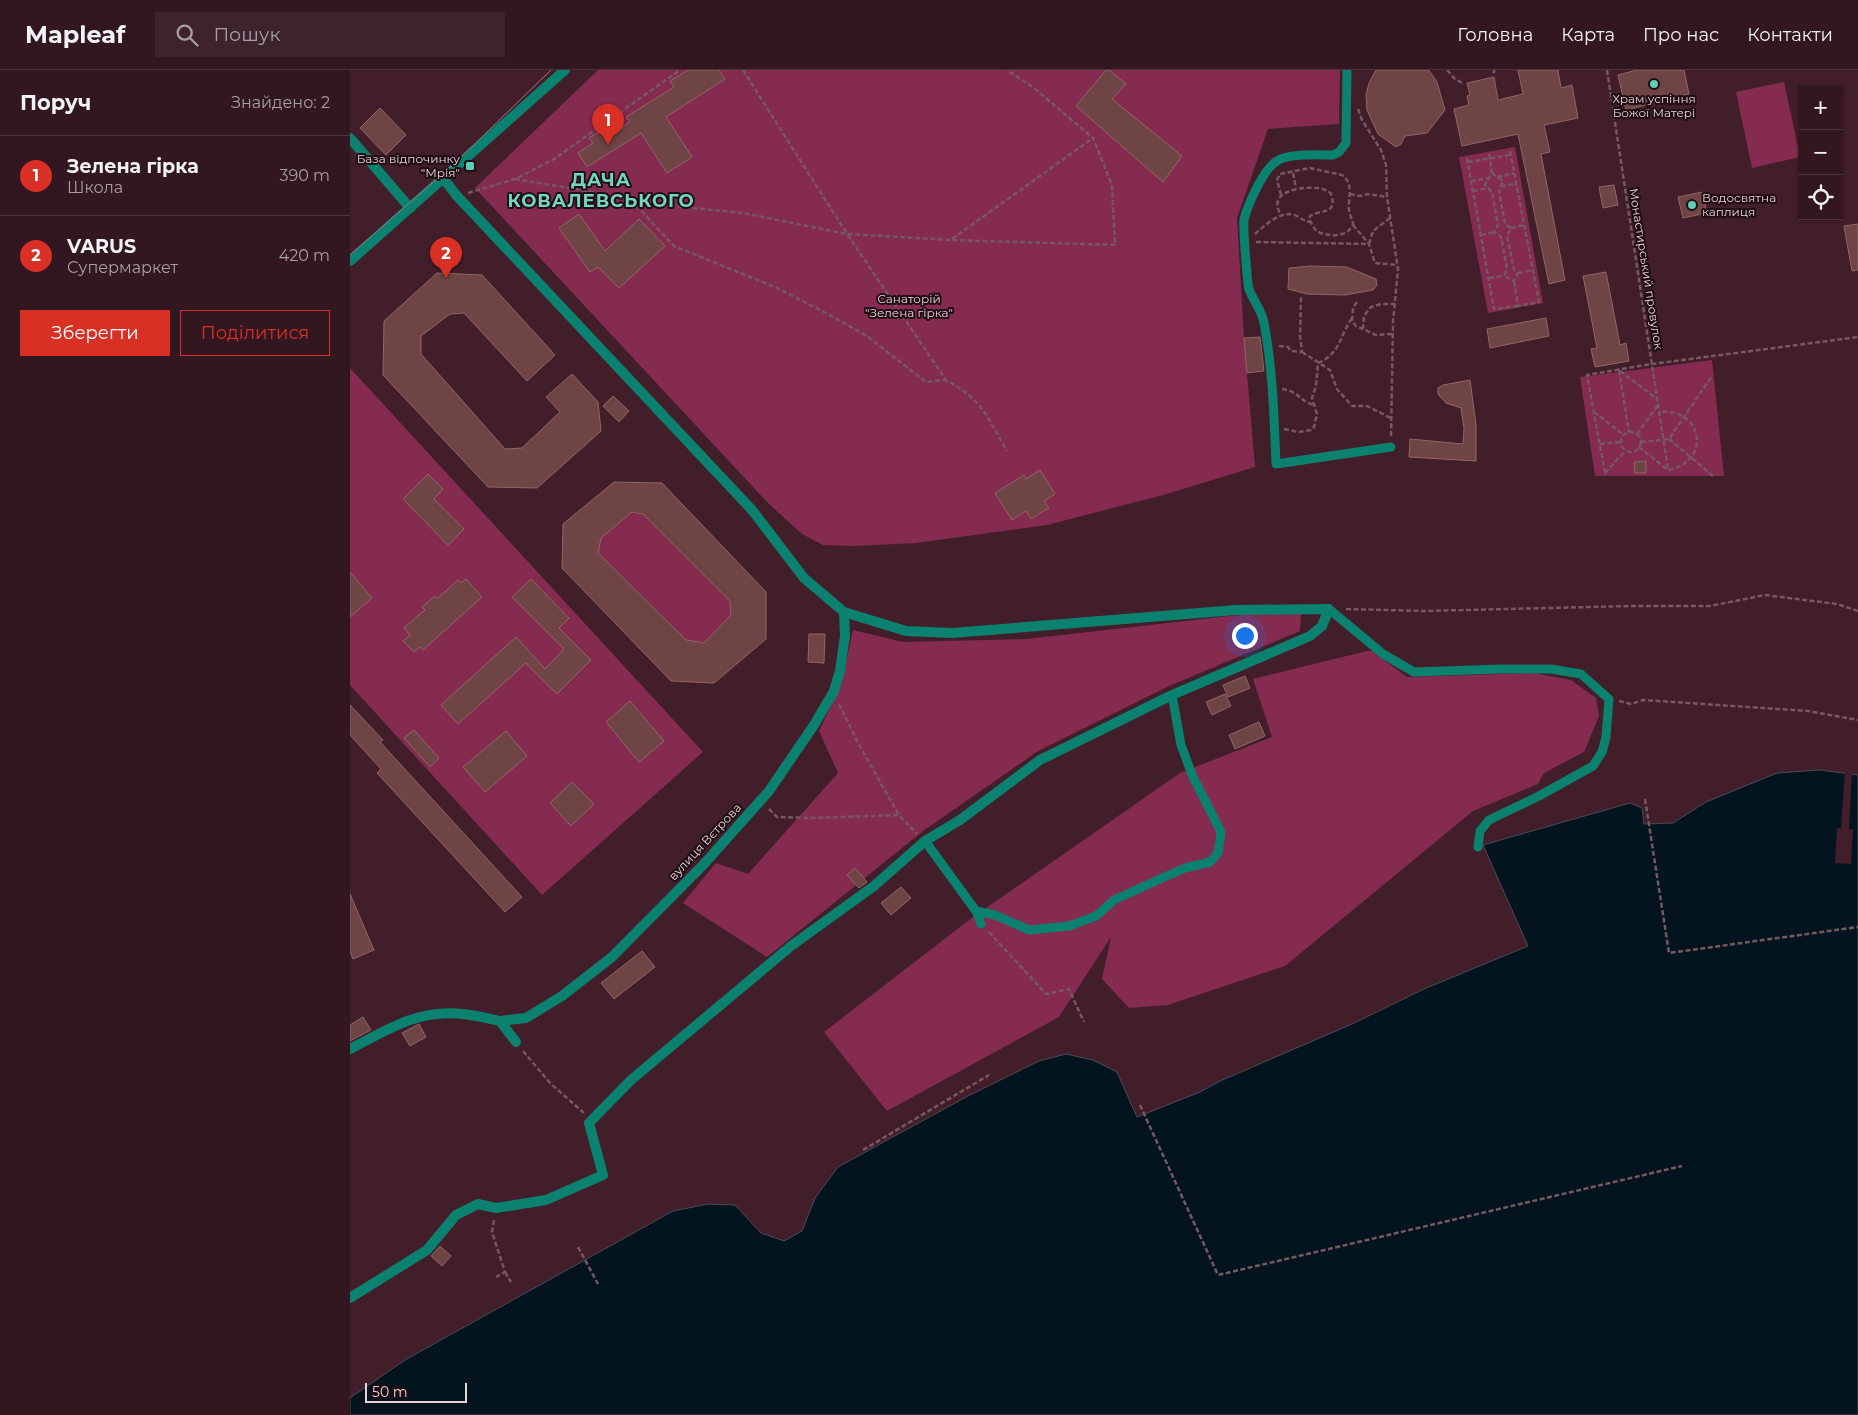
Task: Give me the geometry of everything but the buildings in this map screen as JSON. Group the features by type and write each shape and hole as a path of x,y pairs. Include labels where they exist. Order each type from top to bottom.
{"street":[{"path":"350,261 565,70"},
{"path":"350,138 410,208"},
{"path":"350,1298 428,1250 456,1215 478,1204 496,1208 546,1200 603,1175 589,1123 631,1080 650,1064 792,946 874,886 925,841 960,820 1040,760 1172,695 1310,636 1322,626 1329,609 1236,610 952,633 906,631 844,612 804,578 752,510 457,196 443,178"},
{"name":"вулиця Вєтрова","path":"350,1049 406,1020 427,1014 463,1014 500,1021 526,1018 562,996 612,956 704,864 769,791 814,726 834,691 840,671 845,636 844,612"},
{"path":"500,1021 516,1042"}],"lane":[{"path":"1347,70 1346,138 1343,148 1333,155 1277,160 1262,176 1244,221 1249,288 1264,321 1273,388 1276,464 1391,447"},
{"path":"1329,609 1383,654 1414,672 1551,669 1581,674 1609,699 1606,738 1602,752 1593,766 1539,796 1489,820 1480,831 1478,847"},
{"path":"976,911 995,914 1029,930 1069,926 1096,916 1114,900 1160,879 1185,868 1210,862 1218,853 1221,832 1193,777 1181,745 1172,695"},
{"path":"925,841 976,911 981,924"}],"path":[{"path":"457,196 515,179 554,159 680,70"},
{"path":"743,70 847,234 946,380 963,389 981,405 1007,451"},
{"path":"515,179 682,207 744,213 847,234 951,240 1115,245 1112,185 1093,138 1034,88 1008,70"},
{"path":"1447,70 1455,79 1464,84"},
{"name":"Монастирський провулок","path":"1607,70 1668,470"},
{"path":"1358,106 1362,120 1384,157 1387,197 1398,265 1393,334 1391,447"},
{"path":"951,240 1093,138"},
{"path":"1510,153 1539,302 1494,310 1467,160 1489,159 1510,153"},
{"path":"1489,154 1492,174 1503,181 1499,191 1505,224 1511,228"},
{"path":"1281,195 1277,184 1278,177 1282,173 1293,173 1304,168 1310,168 1342,175 1346,177 1349,185 1349,212 1353,219 1353,225 1347,233 1332,235 1316,231 1309,219 1313,214 1330,210 1333,202 1331,194 1325,188 1296,189 1281,195 1277,206 1281,216"},
{"path":"1293,173 1296,189"},
{"path":"1497,177 1514,173"},
{"path":"1481,235 1494,232 1498,225 1492,192 1486,185 1492,174"},
{"path":"1471,181 1489,178"},
{"path":"1501,186 1516,184"},
{"path":"1473,191 1488,188"},
{"path":"1350,194 1387,197"},
{"path":"630,198 674,246 777,288 824,312 867,336 926,382 946,380"},
{"path":"1246,241 1281,216 1293,215 1311,222"},
{"path":"1369,244 1374,231 1390,218"},
{"path":"1353,225 1369,244 1375,263 1398,265"},
{"path":"1518,273 1514,270 1507,235 1511,228 1523,225"},
{"path":"1494,232 1501,237 1508,269 1504,276"},
{"path":"1246,241 1369,244"},
{"path":"1518,273 1532,270"},
{"path":"1518,273 1514,281 1518,306"},
{"path":"1488,278 1504,276 1514,281"},
{"path":"1301,297 1300,336 1302,352"},
{"path":"1357,302 1353,308 1352,318 1355,325 1376,335 1393,334"},
{"path":"1362,329 1364,316 1371,307 1381,304 1395,304"},
{"path":"1318,363 1329,358 1335,352 1345,328 1352,318"},
{"path":"1625,451 1605,473 1587,375 1652,364 1858,337"},
{"path":"1267,344 1288,347 1291,351 1302,352 1330,370 1337,389 1352,406 1367,406 1391,418"},
{"path":"1274,420 1285,430 1299,432 1311,430 1316,421 1312,398 1316,386 1318,363"},
{"path":"1619,370 1657,399"},
{"path":"1619,370 1630,432"},
{"path":"1641,442 1669,439 1712,376"},
{"path":"1273,388 1294,391 1307,402 1314,405"},
{"path":"1637,434 1658,404"},
{"path":"1639,447 1668,470 1678,468 1692,457 1697,446 1697,436 1694,427 1679,414 1669,411 1659,412"},
{"path":"1594,412 1624,435"},
{"path":"1620,442 1624,435 1630,432 1637,434 1641,442 1639,447 1634,452 1625,451"},
{"path":"1669,439 1713,476"},
{"path":"1600,444 1620,442"},
{"path":"1620,442 1625,451"},
{"path":"1329,609 1425,611 1622,606 1710,606 1765,595 1837,604 1858,611"},
{"path":"834,691 859,745 899,815 925,841"},
{"path":"1609,699 1631,704 1643,700 1808,711 1858,720"},
{"path":"769,791 767,807 777,817 809,818 899,815"},
{"path":"1646,799 1669,953 1858,926"},
{"path":"981,924 1046,994 1069,989 1084,1022"},
{"path":"516,1042 550,1083 583,1113 589,1123"},
{"path":"863,1150 989,1075"},
{"path":"1140,1105 1218,1275 1682,1166"},
{"path":"496,1208 492,1232 505,1272 511,1282"},
{"path":"578,1247 598,1284"},
{"path":"496,1277 505,1272"}],"green space":[{"name":"Санаторій \"Зелена гірка\"","path":"598,70 1340,70 1339,124 1268,129 1237,218 1244,338 1255,467 1163,495 1047,525 916,543 854,546 823,545 802,534 769,504 475,188"},
{"path":"1784,82 1798,148 1798,157 1752,168 1736,92"},
{"path":"1515,147 1543,303 1488,313 1459,157"},
{"path":"1712,360 1724,476 1595,476 1580,377"},
{"path":"350,368 703,752 542,895 350,685"},
{"path":"632,512 643,514 730,601 731,615 704,643 686,640 598,553 601,538"},
{"path":"1256,613 1301,614 1300,631 1169,686 1038,751 923,831 767,957 683,903 716,863 748,874 838,773 819,731 842,682 853,630 903,642 1027,639"},
{"path":"1372,651 1407,677 1533,673 1571,680 1596,698 1599,716 1584,752 1544,773 1538,784 1473,811 1285,966 1168,1005 1129,1008 1102,979 1111,937 1059,1017 887,1111 824,1032 969,920 1180,773 1272,737 1253,679"}],"water":[{"path":"1820,770 1858,775 1858,1415 350,1415 350,1398 405,1360 673,1211 708,1204 735,1205 761,1233 784,1241 802,1231 815,1198 838,1167 966,1097 1039,1061 1066,1054 1093,1060 1117,1072 1137,1117 1200,1092 1220,1081 1352,1024 1424,989 1528,946 1483,845 1630,803 1642,808 1644,824 1673,823 1706,802 1777,773"}],"pier":[{"path":"1845,771 1852,771 1849,829 1853,829 1851,864 1835,863 1837,828 1841,828"}],"tram line":[{"path":"350,255 456,162 551,70"}],"place":[{"name":"Храм успіння Божої Матері","path":"1654,84"},
{"name":"Зелена гірка","path":"608,145"},
{"name":"База відпочинку \"Мрія\"","path":"470,166"},
{"name":"Водосвятна каплиця","path":"1692,205"},
{"name":"VARUS","path":"446,278"}],"district":[{"name":"ДАЧА КОВАЛЕВСЬКОГО","path":"601,190"}]}
